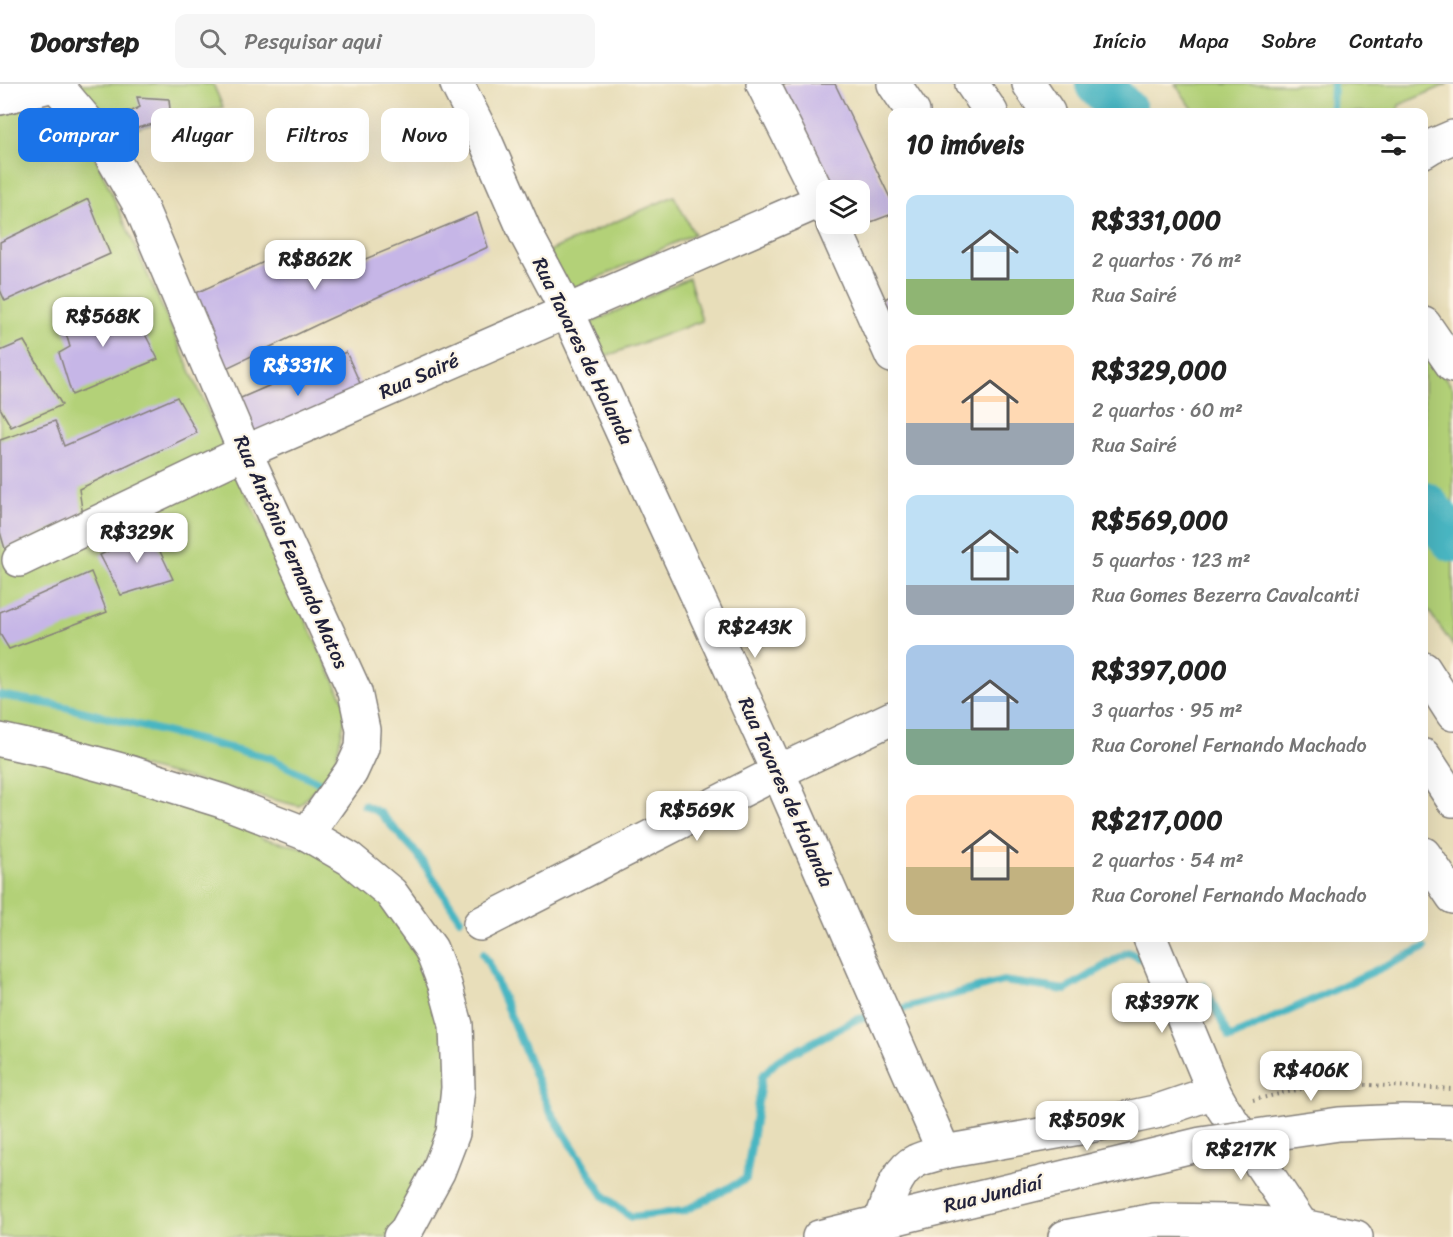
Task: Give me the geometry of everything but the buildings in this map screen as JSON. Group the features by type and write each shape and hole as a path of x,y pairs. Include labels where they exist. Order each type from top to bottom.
{"main road":[{"name":"Rua Tavares de Holanda","path":"457,84 486,140 526,234 567,311 778,772 944,1152"},
{"path":"763,84 816,189"},
{"path":"894,84 910,108"},
{"path":"972,84 988,108"},
{"path":"1029,84 1045,108"},
{"path":"0,98 53,85"},
{"name":"Rua Antônio Fernando Matos","path":"53,85 63,93 101,138 141,207 245,452 355,692 363,730 362,748 351,772 307,834"},
{"path":"1428,148 1453,136"},
{"name":"Rua Sairé","path":"19,560 245,452 567,311 816,215"},
{"path":"837,234 888,347"},
{"path":"1428,330 1453,366"},
{"path":"1428,675 1453,714"},
{"path":"480,924 778,772 888,720"},
{"path":"0,740 132,773 222,801 307,834 350,859 392,893 431,949 445,985 456,1025 458,1088 453,1133 438,1172 406,1231 400,1237"},
{"path":"1428,762 1453,800"},
{"path":"1428,860 1453,897"},
{"path":"1152,942 1218,1100 1304,1231"},
{"path":"881,1221 905,1168 917,1161 944,1152 1218,1100"},
{"name":"Rua Jundiaí","path":"819,1237 1176,1149 1213,1142 1339,1124 1403,1121 1453,1122"},
{"path":"1065,1237 1155,1220 1228,1221 1356,1237"}],"path":[{"path":"1218,1100 1328,1083 1453,1089"}],"green space":[{"path":"65,84 213,84 223,107 151,108 151,125 139,128 139,108 87,108"},
{"path":"1175,84 1448,84 1399,105 1399,108 1192,108"},
{"path":"71,102 74,108 28,108"},
{"path":"18,109 18,162 98,162 225,449 347,708 334,768 299,806 0,731 0,112"},
{"path":"674,196 694,234 565,293 549,251"},
{"path":"689,278 702,321 601,358 584,326"},
{"path":"1428,355 1453,388 1453,646 1428,610"},
{"path":"0,741 222,801 262,838 350,859 445,949 458,1088 400,1237 0,1237"}],"waterway":[{"path":"1098,84 1121,108"},
{"path":"1332,108 1333,84"},
{"path":"1428,509 1453,539"},
{"path":"0,695 61,706 270,758 326,786"},
{"path":"364,805 380,813 418,855 460,919"},
{"path":"1203,985 1230,1038 1424,948"},
{"path":"904,1008 1003,981 1065,990 1128,952 1140,958"},
{"path":"483,954 550,1111 604,1196 631,1217 684,1211 746,1179 762,1076 777,1061 855,1020 877,1015"}]}
